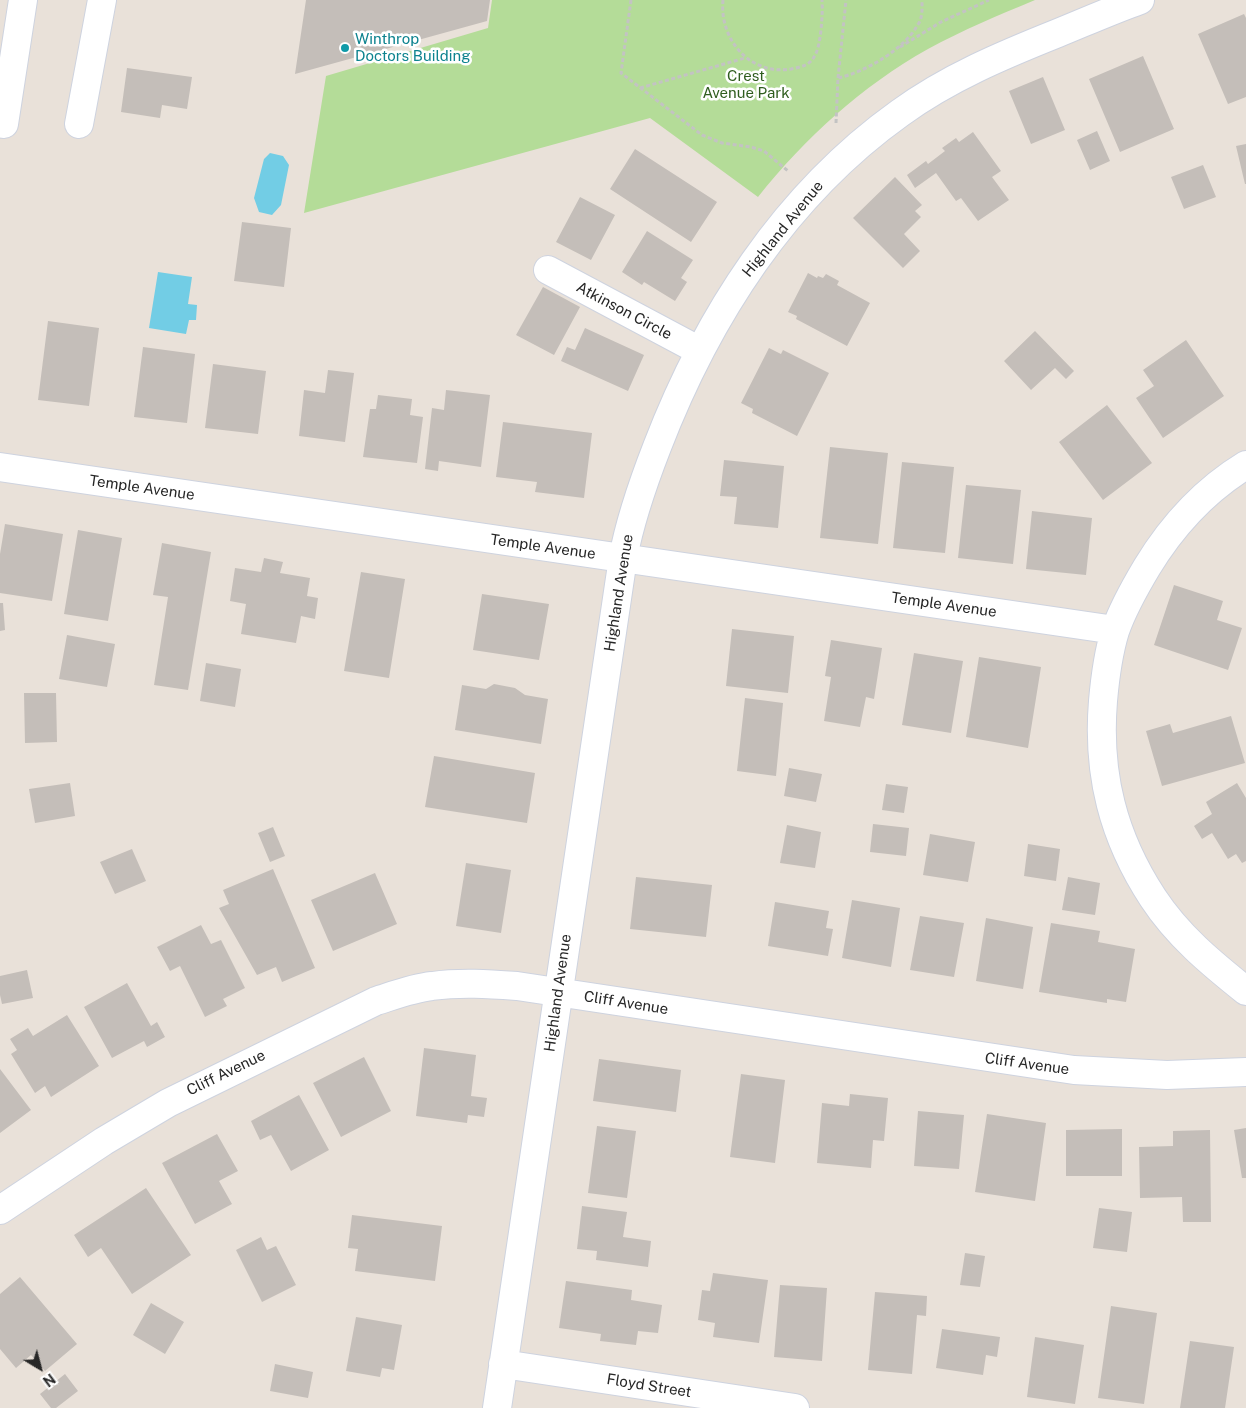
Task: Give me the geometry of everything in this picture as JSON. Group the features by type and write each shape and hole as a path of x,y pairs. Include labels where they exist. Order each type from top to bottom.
{"street":[{"path":"4,124 23,0"},
{"path":"80,124 102,0"},
{"name":"Highland Avenue","path":"497,1408 623,558 633,514 668,417 700,351 728,301 760,254 810,192 853,151 901,113 952,80 1011,52 1133,1"},
{"name":"Atkinson Circle","path":"548,270 700,351"},
{"path":"1246,465 1207,493 1164,540 1130,597 1116,630 1106,667 1101,726 1103,768 1113,813 1137,871 1168,919 1200,954 1246,991"},
{"name":"Temple Avenue","path":"0,467 1116,630"},
{"name":"Cliff Avenue","path":"0,1210 104,1141 168,1102 376,1001 432,986 459,984 518,986 1050,1068 1103,1073 1167,1075 1246,1072"},
{"name":"Floyd Street","path":"503,1364 795,1408"}],"path":[{"path":"631,0 621,73 702,135 722,143 764,151 786,168 810,192"},
{"path":"723,0 722,15 730,38 745,58 773,70 800,67 814,59 817,51 822,0"},
{"path":"846,0 838,78 836,128 853,151"},
{"path":"896,50 918,26 922,16 922,0"},
{"path":"838,78 854,74 942,22 990,0"},
{"path":"640,88 745,58"}],"green space":[{"name":"Crest Avenue Park","path":"492,0 1035,0 941,42 880,79 815,134 758,197 650,118 304,213 326,76 488,28"}],"water":[{"path":"270,153 283,156 289,165 281,205 272,215 259,212 254,198 264,159"},
{"path":"158,272 192,277 188,304 197,305 196,320 189,320 186,334 149,328"}],"building":[{"name":"Winthrop Doctors Building","path":"306,0 490,0 487,21 295,74"},
{"path":"1244,14 1246,18 1246,97 1228,104 1198,34"},
{"path":"1143,56 1174,129 1120,152 1089,79"},
{"path":"127,68 192,77 187,109 162,105 160,118 121,112"},
{"path":"1043,77 1065,130 1031,144 1009,91"},
{"path":"1097,131 1110,161 1090,170 1077,140"},
{"path":"973,132 1001,171 992,177 1009,200 978,221 961,198 956,201 936,173 915,188 907,175 926,161 928,164 945,151 942,148 956,138 959,142"},
{"path":"1246,144 1246,184 1245,184 1236,146"},
{"path":"635,149 717,202 691,242 610,189"},
{"path":"1203,165 1216,197 1184,209 1171,177"},
{"path":"895,177 922,205 915,211 921,217 904,234 920,251 903,268 853,218"},
{"path":"580,197 615,215 591,260 556,242"},
{"path":"242,222 291,228 284,287 234,281"},
{"path":"647,231 693,260 681,278 687,282 675,301 644,282 642,285 622,272"},
{"path":"808,273 817,278 818,276 823,278 826,274 839,281 837,285 870,303 847,346 796,319 797,316 788,312"},
{"path":"543,287 580,307 554,355 516,335"},
{"path":"48,321 99,328 89,406 38,400"},
{"path":"585,328 644,355 628,391 561,361 567,347 575,350"},
{"path":"1035,331 1074,371 1066,379 1055,368 1031,390 1004,361"},
{"path":"1186,340 1224,396 1163,438 1136,398 1154,386 1143,370"},
{"path":"143,347 195,354 187,423 134,417"},
{"path":"769,348 781,354 783,350 829,373 797,436 752,413 753,409 741,403"},
{"path":"213,364 266,371 258,434 205,428"},
{"path":"328,370 354,373 345,442 299,436 304,390 325,393"},
{"path":"446,390 490,395 481,467 439,461 438,471 425,469 432,408 444,410"},
{"path":"378,395 412,399 410,415 423,417 417,463 363,457 370,409 376,409"},
{"path":"1107,405 1152,463 1103,500 1059,442"},
{"path":"503,422 592,433 584,498 535,492 537,482 496,477"},
{"path":"830,447 888,453 878,544 820,538"},
{"path":"724,460 784,466 778,528 734,524 737,497 720,496"},
{"path":"902,462 954,467 945,553 893,548"},
{"path":"966,485 1021,490 1013,564 958,558"},
{"path":"1032,511 1092,518 1086,575 1026,569"},
{"path":"5,524 63,534 52,601 0,593 0,554"},
{"path":"78,530 122,538 108,621 64,614"},
{"path":"162,543 211,552 188,690 154,685 168,597 153,595"},
{"path":"264,558 283,562 280,573 310,578 307,596 318,598 315,619 301,616 296,643 241,634 246,604 230,601 235,568 261,572"},
{"path":"361,572 405,579 389,678 344,671"},
{"path":"1174,585 1223,601 1217,620 1242,628 1228,670 1154,645"},
{"path":"482,594 549,604 539,660 473,650"},
{"path":"0,603 3,603 5,630 0,631"},
{"path":"732,629 794,636 788,693 726,686"},
{"path":"67,635 115,644 107,687 59,679"},
{"path":"831,640 882,648 874,699 866,697 860,727 824,721 831,677 825,676"},
{"path":"914,653 963,661 951,733 902,725"},
{"path":"979,657 1041,667 1028,748 966,737"},
{"path":"206,663 241,669 235,707 200,701"},
{"path":"494,684 515,688 525,695 548,699 541,744 455,730 462,685 486,689"},
{"path":"24,693 56,693 57,742 25,743"},
{"path":"745,698 783,703 776,776 737,771"},
{"path":"1231,716 1245,763 1162,786 1146,731 1170,724 1173,733"},
{"path":"434,756 535,773 527,823 425,807"},
{"path":"789,768 822,774 816,802 784,796"},
{"path":"70,783 75,816 35,823 29,789"},
{"path":"1237,783 1246,798 1246,861 1242,863 1236,854 1228,859 1212,833 1202,839 1194,826 1212,814 1206,802"},
{"path":"886,784 908,787 904,813 882,810"},
{"path":"873,824 909,828 906,856 870,852"},
{"path":"787,825 821,832 815,868 780,863"},
{"path":"273,827 285,856 270,862 258,833"},
{"path":"930,834 975,842 968,882 923,875"},
{"path":"1028,844 1060,849 1056,881 1024,876"},
{"path":"132,849 146,881 115,894 100,862"},
{"path":"466,863 511,870 501,933 456,926"},
{"path":"273,869 315,968 282,982 276,967 257,975 219,908 229,904 223,890"},
{"path":"375,873 397,924 333,951 311,900"},
{"path":"636,877 712,885 706,937 630,929"},
{"path":"1068,877 1100,883 1095,915 1062,910"},
{"path":"852,900 900,908 891,967 842,958"},
{"path":"775,902 829,911 826,928 833,929 828,956 768,946"},
{"path":"920,916 964,923 954,977 910,970"},
{"path":"986,918 1033,927 1023,989 976,981"},
{"path":"1051,923 1100,931 1098,942 1135,949 1126,1002 1107,999 1107,1003 1039,992"},
{"path":"201,925 211,944 221,940 245,988 223,999 227,1006 205,1017 180,966 170,971 157,947"},
{"path":"27,970 33,998 2,1004 0,976"},
{"path":"127,983 151,1026 157,1022 165,1037 147,1047 144,1041 112,1058 84,1007"},
{"path":"67,1015 99,1066 51,1097 45,1086 35,1093 11,1054 17,1050 10,1039 28,1028 33,1036"},
{"path":"424,1048 476,1055 471,1096 487,1098 484,1117 468,1115 467,1123 416,1116"},
{"path":"364,1057 391,1111 341,1137 313,1083"},
{"path":"599,1059 681,1070 676,1112 593,1101"},
{"path":"0,1069 31,1110 0,1133"},
{"path":"741,1074 785,1080 775,1163 730,1157"},
{"path":"850,1094 888,1098 884,1141 873,1140 871,1168 817,1163 822,1103 849,1106"},
{"path":"299,1095 329,1150 291,1171 271,1135 260,1140 251,1121"},
{"path":"918,1111 964,1115 959,1169 914,1166"},
{"path":"987,1114 1046,1123 1035,1201 975,1192"},
{"path":"597,1126 636,1131 627,1198 588,1193"},
{"path":"1246,1128 1246,1178 1242,1178 1234,1130"},
{"path":"1122,1129 1122,1176 1066,1176 1066,1130"},
{"path":"1210,1130 1211,1222 1183,1222 1182,1197 1140,1198 1139,1147 1173,1146 1173,1131"},
{"path":"217,1134 238,1171 219,1181 232,1204 195,1224 162,1163"},
{"path":"146,1188 191,1255 132,1294 101,1248 88,1257 74,1235"},
{"path":"582,1206 627,1212 623,1237 651,1241 648,1267 596,1260 597,1251 577,1249"},
{"path":"1099,1208 1132,1212 1127,1252 1093,1248"},
{"path":"352,1215 442,1226 435,1281 355,1271 358,1249 348,1248"},
{"path":"261,1237 267,1250 276,1246 296,1285 262,1302 236,1250"},
{"path":"965,1253 985,1256 980,1287 960,1285"},
{"path":"713,1273 768,1280 759,1343 713,1337 715,1323 698,1320 702,1290 710,1291"},
{"path":"20,1277 77,1344 45,1371 31,1355 16,1368 0,1349 0,1294"},
{"path":"566,1281 632,1290 631,1300 662,1305 658,1333 638,1331 636,1345 600,1341 601,1334 559,1328"},
{"path":"780,1285 827,1288 822,1361 774,1357"},
{"path":"875,1292 927,1296 926,1316 917,1315 912,1374 868,1370"},
{"path":"151,1303 184,1322 165,1354 133,1335"},
{"path":"1111,1306 1157,1313 1144,1404 1098,1398"},
{"path":"356,1317 402,1325 394,1370 382,1368 380,1377 346,1371"},
{"path":"942,1329 1000,1337 997,1357 986,1355 983,1375 936,1368"},
{"path":"1035,1337 1084,1345 1075,1404 1027,1397"},
{"path":"1190,1341 1234,1347 1225,1408 1180,1408"},
{"path":"275,1364 313,1372 308,1398 270,1391"},
{"path":"65,1374 78,1391 56,1408 51,1408 40,1394"}],"place":[{"name":"Winthrop Doctors Building","path":"345,48"}]}
